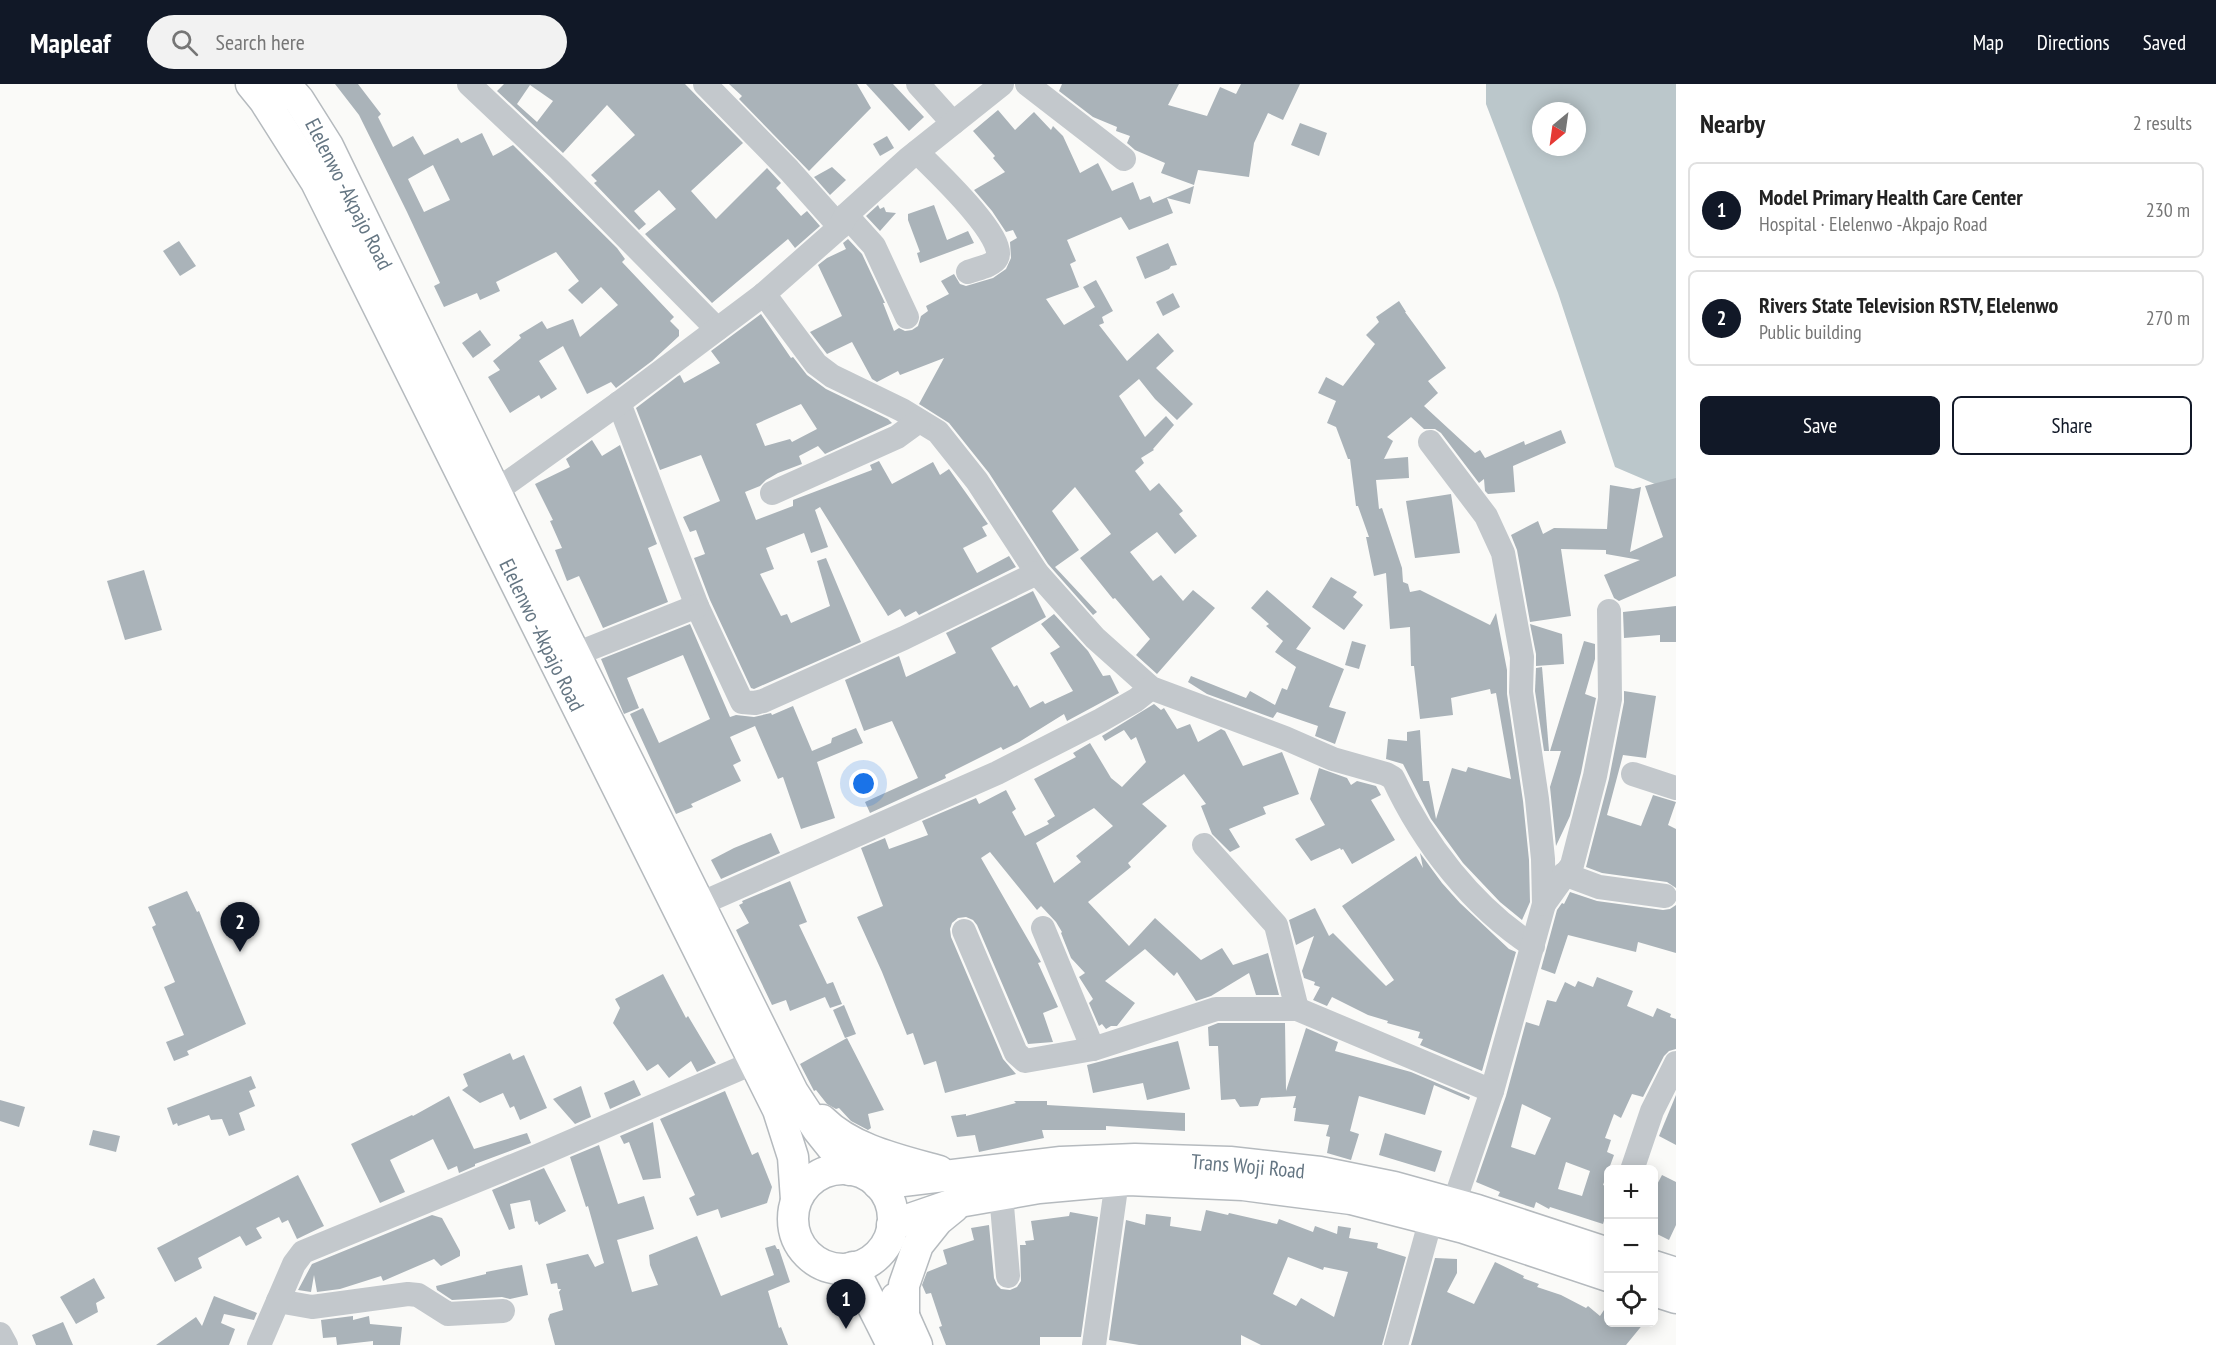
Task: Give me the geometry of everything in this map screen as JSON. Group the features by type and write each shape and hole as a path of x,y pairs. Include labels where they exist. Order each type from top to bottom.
{"main road":[{"name":"Elelenwo -Akpajo Road","path":"251,84 264,100 316,182 778,1110 793,1157 796,1200"},
{"name":"Elelenwo -Akpajo Road","path":"285,84 299,100 328,146 793,1092 818,1130 850,1170"},
{"path":"793,1092 825,1124 854,1142 956,1188 938,1220 918,1245 904,1285 904,1316"},
{"name":"Trans Woji Road","path":"892,1225 956,1188 1061,1162 1135,1159 1230,1162 1320,1172 1394,1187 1442,1211 1464,1228 1604,1255"},
{"path":"834,1170 850,1170 866,1175 878,1184 888,1197 892,1212 892,1225 887,1243 865,1261 831,1268 815,1260 803,1249 795,1234 793,1217 796,1200 805,1186 818,1175 834,1170"},
{"name":"Trans Woji Road","path":"878,1184 956,1188 1000,1194 1118,1181 1243,1185 1442,1211"},
{"path":"865,1261 904,1316 916,1345"},
{"path":"865,1261 892,1345"},
{"path":"1658,1268 1676,1273"},
{"path":"1658,1293 1676,1298"}],"street":[{"path":"468,84 559,169 717,329"},
{"path":"705,84 789,170 843,221 874,246 907,317"},
{"path":"918,84 952,123"},
{"path":"496,491 619,403 764,294 917,152 1002,84"},
{"path":"1027,84 1124,159"},
{"path":"917,152 970,206 998,248 995,262 968,272"},
{"path":"764,294 816,364 832,376 903,410 938,432 977,481 1037,573 1095,638 1151,688 1285,738 1333,759 1394,778 1433,849 1451,871 1494,915 1533,946"},
{"path":"619,403 697,606 742,702 763,701 904,638 1037,573"},
{"path":"772,493 897,437 919,421"},
{"path":"1396,1345 1442,1211 1492,1091 1544,904 1543,859 1537,799 1521,692 1522,657 1503,553 1486,516 1430,442"},
{"path":"576,654 697,606"},
{"path":"1544,904 1572,865 1588,806 1610,699 1609,611"},
{"path":"700,904 997,773 1101,720 1136,700 1151,688"},
{"path":"1633,774 1676,788"},
{"path":"1204,845 1276,925 1297,1009"},
{"path":"1564,874 1599,887 1665,896"},
{"path":"1043,928 1093,1049"},
{"path":"964,931 1019,1057 1025,1061 1093,1049 1216,1009 1297,1009 1492,1091"},
{"path":"259,1345 294,1264 303,1252 537,1156 754,1062"},
{"path":"1634,1165 1653,1111 1676,1063"},
{"path":"1094,1345 1118,1181"},
{"path":"1000,1194 1008,1276"},
{"path":"278,1301 312,1307 408,1294 418,1295 448,1314 503,1311"},
{"path":"0,1334 6,1345"}],"shaded area":[{"path":"1486,84 1676,84 1676,493 1615,467 1558,293 1486,104"}],"building":[{"path":"335,84 358,84 381,114 378,117 393,147 413,136 424,155 458,138 461,143 482,133 493,156 513,145 617,248 625,259 622,262 674,317 670,321 679,330 679,336 652,361 616,388 611,382 587,394 563,346 539,361 557,389 541,399 539,395 510,413 488,377 500,370 493,361 521,338 519,335 542,321 547,329 573,319 580,337 618,305 601,287 582,304 568,290 579,281 556,252 496,282 500,291 480,300 477,293 444,307 434,286 440,283 359,115","holes":["433,165 450,200 424,212 408,179"]},
{"path":"504,84 685,84 743,143 691,191 716,219 767,168 781,183 776,188 801,216 807,211 820,226 795,248 788,239 712,303 645,234 676,209 659,190 634,211 646,224 639,230 594,183 597,181 591,175 635,135 607,105 563,153 497,91","holes":["530,85 553,101 537,122 517,104"]},
{"path":"729,84 857,84 871,108 809,171 739,99 742,96"},
{"path":"866,84 893,84 924,117 909,131"},
{"path":"1062,84 1179,84 1168,105 1207,116 1220,87 1236,94 1241,84 1300,84 1283,120 1268,113 1254,143 1249,177 1198,170 1194,185 1161,173 1165,163 1135,150 1127,143 1130,136 1116,131 1117,127 1093,117 1059,91"},
{"path":"998,110 1015,130 1034,112 1051,130 1053,126 1063,136 1080,173 1098,163 1112,191 1133,182 1140,200 1150,196 1153,203 1194,186 1190,204 1167,198 1173,213 1129,230 1121,217 1067,240 1076,261 1070,264 1079,287 1046,299 1064,325 1095,307 1083,287 1096,280 1113,311 1102,317 1104,323 1099,325 1127,361 1158,333 1174,351 1156,368 1193,404 1177,420 1155,399 1139,379 1119,396 1145,437 1166,416 1174,425 1154,450 1141,458 1144,463 1135,471 1150,491 1159,483 1183,511 1179,514 1197,536 1175,554 1157,532 1130,552 1153,581 1161,575 1183,601 1193,590 1215,608 1157,674 1136,655 1150,639 1115,598 1113,599 1080,558 1111,534 1075,487 1052,511 1079,550 1055,567 1097,612 1093,615 1048,564 989,473 949,423 919,404 944,358 900,375 898,371 877,382 872,379 852,342 827,354 810,332 842,316 818,265 846,249 843,243 848,239 862,254 885,303 883,303 894,331 899,328 905,331 912,330 918,326 921,316 928,311 926,306 949,294 941,281 954,274 960,284 966,286 993,278 1006,269 1011,258 1010,242 1017,238 1013,230 1006,232 974,190 1005,172 993,158 995,156 973,131"},
{"path":"1300,123 1327,133 1319,156 1291,145"},
{"path":"887,136 894,148 880,156 873,144"},
{"path":"832,167 846,180 830,195 814,177"},
{"path":"878,205 880,209 884,207 886,212 896,213 880,231 866,216"},
{"path":"934,205 947,240 968,231 974,243 920,263 917,253 920,252 908,220 908,214"},
{"path":"179,241 196,266 180,276 163,251"},
{"path":"1168,243 1177,265 1145,279 1136,257"},
{"path":"1173,293 1180,307 1163,316 1156,302"},
{"path":"1399,301 1446,368 1428,381 1438,393 1424,406 1475,453 1480,450 1485,458 1524,441 1525,445 1561,430 1566,443 1513,466 1515,492 1488,494 1485,491 1484,479 1479,483 1441,433 1435,429 1424,429 1411,417 1387,437 1393,441 1384,459 1408,457 1409,478 1376,480 1379,509 1382,508 1402,568 1403,582 1408,584 1410,592 1420,590 1490,625 1496,613 1507,670 1507,694 1523,801 1529,860 1530,902 1522,920 1500,902 1463,863 1431,819 1403,764 1386,759 1388,739 1407,741 1407,732 1420,730 1423,781 1429,781 1436,819 1452,768 1466,772 1468,767 1511,779 1496,693 1491,694 1490,689 1451,698 1453,715 1420,719 1414,666 1411,666 1410,627 1390,629 1386,573 1374,576 1366,537 1369,537 1358,506 1356,506 1350,459 1348,459 1336,427 1327,423 1336,401 1318,393 1326,377 1343,386 1375,344 1366,335 1379,322 1376,317"},
{"path":"761,314 791,358 793,357 807,375 826,389 892,423 825,454 818,446 799,456 802,464 778,473 760,486 745,492 756,520 793,506 793,500 872,470 870,465 879,461 892,484 933,462 940,475 949,469 988,524 982,527 987,536 963,548 977,573 1009,556 1016,567 919,615 916,611 905,617 900,609 888,616 820,507 815,510 828,547 811,553 804,533 766,548 774,569 760,574 781,616 787,614 791,623 830,606 817,561 826,558 861,642 754,689 751,688 710,600 694,558 705,554 696,530 690,532 683,517 720,501 701,455 660,470 636,408 678,376 680,375 684,383 720,363 711,351","holes":["801,404 817,429 792,442 790,439 765,446 756,424"]},
{"path":"480,330 491,345 473,358 462,343"},
{"path":"592,440 602,456 620,445 657,544 648,548 668,602 603,628 579,576 567,581 555,550 562,548 550,521 553,520 535,484 570,467 566,459"},
{"path":"1676,478 1676,576 1619,601 1614,598 1604,575 1640,560 1606,554 1606,550 1561,549 1571,616 1530,622 1517,550 1511,535 1538,521 1543,534 1554,528 1607,529 1610,485 1633,489 1641,487 1630,552 1663,537 1645,486"},
{"path":"1451,494 1460,553 1415,558 1406,501"},
{"path":"144,570 162,630 125,640 107,581"},
{"path":"1331,577 1357,592 1353,597 1363,605 1344,630 1312,607"},
{"path":"1267,590 1311,628 1296,649 1344,669 1329,707 1346,712 1335,744 1315,736 1318,726 1277,712 1273,718 1207,694 1188,682 1191,676 1246,698 1250,691 1275,705 1282,688 1287,690 1296,667 1275,652 1283,641 1251,608"},
{"path":"1033,591 1046,617 991,648 1014,687 1017,685 1030,708 1073,691 1050,653 1060,647 1041,624 1054,614 1088,651 1103,676 1110,675 1119,693 1067,721 1064,714 1019,742 1003,750 1001,747 945,775 946,778 870,813 865,802 918,778 892,721 864,731 845,680 899,656 906,677 956,653 946,633"},
{"path":"1676,606 1676,642 1660,642 1660,635 1624,638 1623,612"},
{"path":"690,624 730,717 736,715 754,717 771,713 772,715 793,706 812,751 831,743 832,738 856,728 863,743 817,762 835,818 801,829 783,777 778,779 755,726 730,737 741,761 733,765 741,781 691,804 693,807 676,814 630,714 643,708 659,743 710,719 683,655 627,678 639,708 624,714 601,659"},
{"path":"1530,624 1562,634 1564,664 1536,666"},
{"path":"1352,641 1366,645 1359,669 1345,665"},
{"path":"1584,641 1595,644 1595,659 1585,694 1596,698 1570,816 1556,846 1550,787 1561,751 1550,751"},
{"path":"1542,667 1549,751 1544,751 1535,691 1536,668"},
{"path":"1624,691 1656,696 1646,758 1623,755 1607,815 1641,826 1653,795 1676,802 1668,825 1676,829 1676,888 1667,882 1602,873 1586,867 1609,779 1624,702"},
{"path":"1154,704 1161,710 1164,708 1177,729 1190,724 1198,742 1221,729 1225,731 1243,766 1282,752 1299,794 1263,807 1266,814 1229,829 1240,847 1230,852 1212,834 1201,806 1206,804 1184,774 1142,804 1167,826 1128,863 1131,867 1088,902 1129,946 1155,918 1201,960 1222,948 1233,965 1268,953 1279,995 1256,995 1249,973 1211,996 1196,1001 1177,972 1174,976 1145,949 1105,981 1135,1003 1117,1026 1106,1029 1102,1024 1099,1026 1089,1003 1093,999 1079,977 1085,973 1071,958 1056,922 1041,906 1037,910 990,852 981,858 1041,962 1038,963 1058,1007 1043,1013 1053,1042 1028,1044 977,925 966,917 958,918 952,923 951,937 1003,1059 1016,1074 945,1093 936,1061 924,1065 913,1033 907,1035 857,917 883,906 861,848 885,838 889,849 928,835 922,821 976,798 979,804 1006,790 1016,809 1012,812 1025,836 1049,824 1047,821 1055,816 1034,779 1076,757 1073,753 1090,743 1111,778 1122,787 1146,762 1136,737 1131,740 1124,730 1105,741 1102,736","holes":["1094,808 1113,826 1076,856 1081,862 1054,883 1036,843"]},
{"path":"1319,768 1347,778 1351,785 1357,781 1376,786 1381,795 1371,800 1395,840 1352,864 1340,848 1311,861 1295,839 1325,825 1310,799"},
{"path":"771,833 780,853 721,879 711,860"},
{"path":"1420,853 1460,903 1509,949 1516,952 1482,1071 1420,1045 1423,1039 1418,1038 1420,1032 1387,1023 1388,1021 1368,1015 1332,997 1327,1006 1313,1000 1320,987 1314,985 1315,982 1304,978 1302,971 1314,936 1296,945 1289,920 1315,908 1329,936 1333,933 1386,986 1394,980 1342,906 1416,856 1423,868"},
{"path":"790,881 807,922 799,925 827,984 833,982 842,1004 830,1008 825,997 790,1011 786,1000 772,1005 736,930 749,923 739,905 743,903 742,901"},
{"path":"187,891 197,912 199,911 246,1024 187,1051 189,1055 174,1061 166,1042 184,1035 164,987 175,982 152,927 156,925 148,907"},
{"path":"1570,892 1597,901 1663,910 1676,905 1676,953 1638,942 1636,952 1568,935 1555,974 1541,969 1557,910 1562,903 1564,904"},
{"path":"663,974 686,1018 688,1016 716,1063 697,1072 691,1061 669,1078 658,1064 647,1071 613,1023 620,1008 615,999"},
{"path":"1597,977 1633,991 1627,1006 1653,1017 1657,1008 1671,1014 1670,1017 1676,1019 1676,1049 1664,1056 1643,1097 1632,1094 1621,1118 1614,1114 1605,1138 1611,1140 1607,1152 1614,1155 1610,1165 1604,1165 1603,1224 1550,1207 1549,1209 1536,1202 1534,1208 1498,1196 1500,1192 1476,1182 1506,1096 1526,1022 1539,1026 1547,1000 1556,1002 1565,982 1575,987 1578,981 1593,987","holes":["1522,1104 1551,1118 1535,1155 1511,1147","1566,1162 1590,1171 1582,1196 1558,1189"]},
{"path":"844,1005 856,1034 845,1038 833,1010"},
{"path":"1218,1023 1285,1023 1286,1091 1306,1028 1338,1042 1335,1051 1411,1072 1470,1097 1469,1100 1434,1085 1425,1115 1359,1096 1350,1131 1359,1134 1351,1160 1327,1153 1330,1137 1326,1136 1329,1125 1294,1121 1296,1108 1293,1108 1296,1096 1261,1098 1258,1106 1240,1107 1235,1099 1221,1100 1218,1046 1209,1046 1208,1027"},
{"path":"847,1038 884,1110 868,1114 871,1128 868,1130 851,1121 839,1108 836,1109 827,1104 816,1090 814,1091 800,1064"},
{"path":"1178,1041 1190,1089 1147,1100 1143,1083 1093,1093 1087,1065"},
{"path":"510,1053 513,1060 524,1055 547,1108 520,1120 514,1106 510,1108 503,1093 480,1103 462,1090 468,1086 463,1074"},
{"path":"251,1076 256,1088 249,1091 255,1106 239,1113 245,1130 229,1136 222,1119 211,1120 209,1115 178,1126 177,1123 173,1125 167,1108"},
{"path":"634,1080 641,1095 610,1109 604,1093"},
{"path":"581,1086 591,1117 575,1124 553,1099"},
{"path":"725,1091 752,1155 758,1152 772,1187 767,1203 721,1218 718,1209 697,1216 689,1198 695,1195 660,1119"},
{"path":"1676,1095 1676,1145 1659,1136"},
{"path":"449,1096 474,1149 527,1133 531,1143 475,1164 459,1173 457,1166 448,1170 433,1139 390,1160 405,1192 380,1203 351,1144 413,1116"},
{"path":"0,1100 25,1107 19,1127 0,1121"},
{"path":"1014,1101 1047,1101 1047,1105 1185,1113 1185,1131 1106,1126 1106,1130 1042,1130 1044,1138 979,1152 975,1135 957,1137 951,1116 966,1114 966,1116 1016,1103"},
{"path":"653,1122 661,1178 643,1180 629,1142 624,1144 620,1136"},
{"path":"93,1130 120,1136 116,1152 89,1145"},
{"path":"1385,1133 1442,1151 1435,1172 1379,1155"},
{"path":"599,1145 618,1204 644,1196 654,1229 617,1240 632,1292 658,1285 650,1265 649,1255 697,1236 721,1296 774,1275 765,1248 775,1245 779,1249 790,1282 768,1291 779,1328 781,1327 788,1345 555,1345 548,1319 550,1314 563,1310 559,1292 561,1289 558,1289 557,1283 551,1284 546,1264 588,1254 595,1267 604,1263 588,1206 586,1207 570,1157"},
{"path":"544,1168 566,1211 539,1225 537,1221 535,1222 530,1200 510,1204 515,1228 509,1230 492,1190"},
{"path":"298,1175 324,1226 297,1239 288,1220 282,1223 279,1217 256,1228 262,1238 246,1246 240,1236 198,1258 202,1268 175,1282 157,1248"},
{"path":"1662,1175 1676,1182 1676,1225 1669,1240 1658,1234 1658,1183"},
{"path":"1206,1210 1277,1224 1279,1219 1313,1232 1315,1226 1337,1234 1338,1226 1351,1228 1349,1238 1378,1243 1377,1248 1406,1257 1382,1345 1261,1345 1241,1335 1241,1345 1139,1345 1109,1340 1126,1220 1145,1225 1146,1214 1171,1217 1170,1226 1201,1231","holes":["1288,1257 1323,1270 1324,1267 1348,1272 1334,1317 1301,1298 1296,1306 1273,1294"]},
{"path":"1070,1212 1098,1217 1081,1337 1040,1337 1040,1345 946,1345 931,1293 926,1294 922,1285 927,1272 947,1264 943,1250 974,1240 971,1228 989,1225 994,1278 1001,1289 1010,1290 1017,1287 1021,1281 1020,1245 1026,1245 1025,1241 1034,1240 1031,1221 1069,1216"},
{"path":"432,1215 442,1218 460,1251 460,1256 441,1266 434,1259 383,1281 381,1276 340,1289 317,1292 314,1275 311,1292 298,1290 312,1264"},
{"path":"1435,1258 1457,1259 1457,1273 1447,1292 1474,1304 1495,1262 1539,1284 1537,1287 1561,1295 1586,1308 1588,1306 1600,1316 1604,1310 1604,1327 1641,1327 1626,1345 1411,1345"},
{"path":"522,1265 528,1295 510,1299 502,1297 452,1300 437,1290 436,1286"},
{"path":"94,1278 105,1298 96,1303 98,1312 76,1324 60,1297"},
{"path":"214,1296 257,1313 254,1320 224,1314 221,1323 235,1329 229,1345 156,1345 196,1317 202,1326"},
{"path":"353,1316 353,1320 369,1316 370,1324 402,1327 400,1345 373,1345 373,1341 337,1345 336,1337 323,1338 321,1320"},
{"path":"63,1322 73,1345 36,1345 32,1335"}],"place":[{"name":"Rivers State Television RSTV, Elelenwo","path":"240,952"},
{"name":"Model Primary Health Care Center","path":"846,1329"}]}
